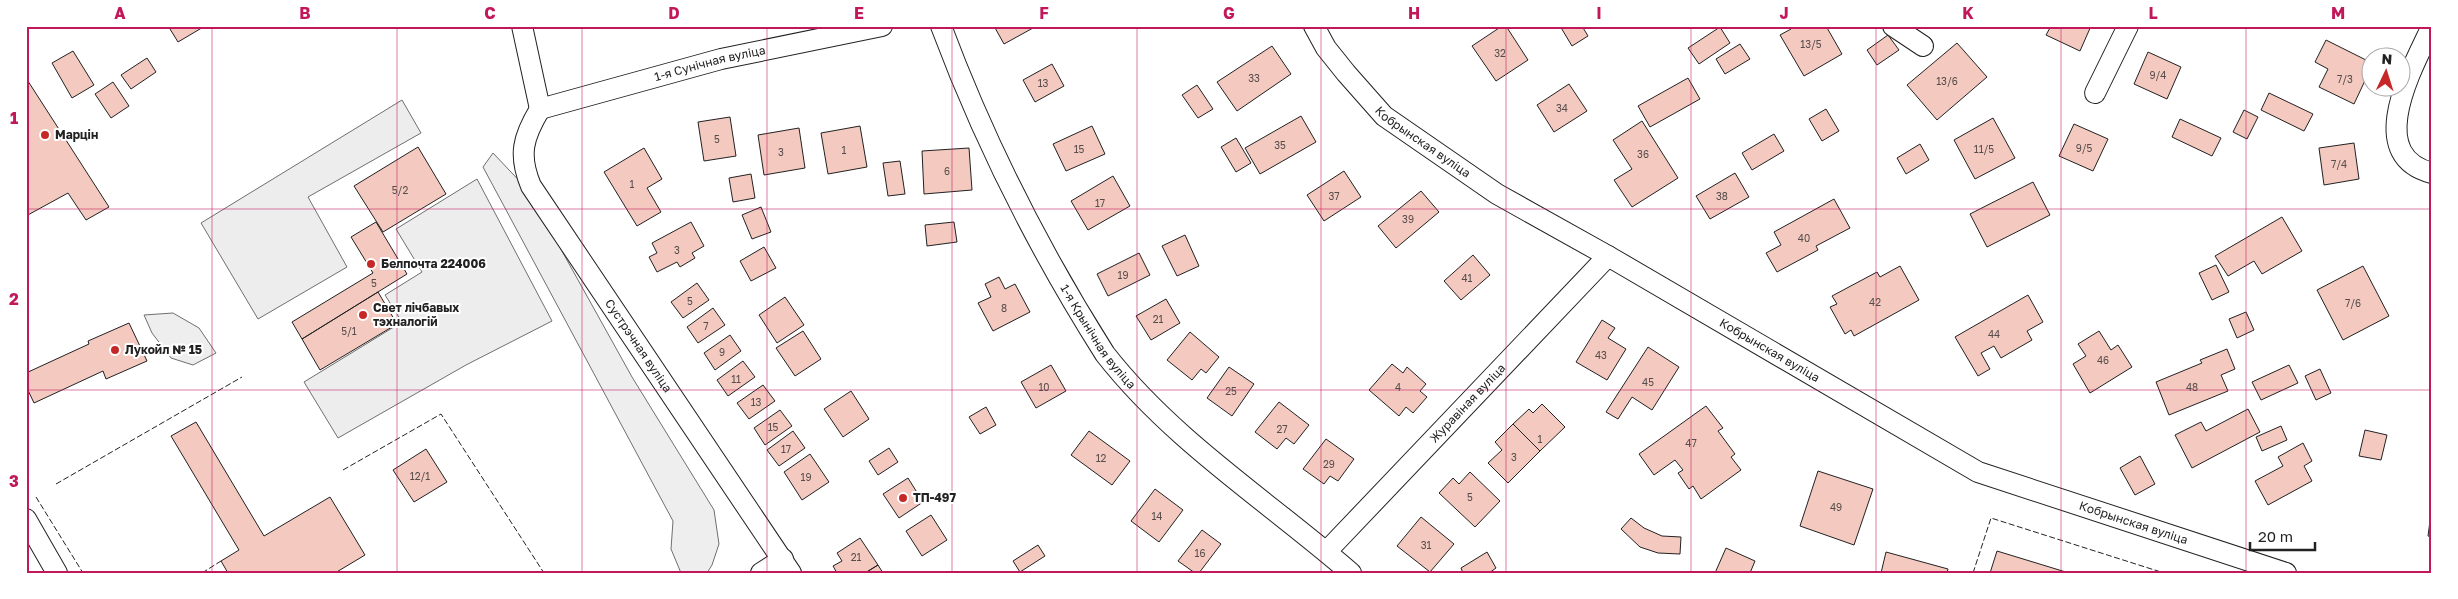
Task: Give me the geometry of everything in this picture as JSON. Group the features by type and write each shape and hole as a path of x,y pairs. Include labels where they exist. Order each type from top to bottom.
{"street":[{"path":"522,26 540,109"},
{"name":"1-я Сунічная вуліца","path":"540,109 712,61 882,26"},
{"name":"1-я Крынічная вуліца","path":"941,26 969,101 1006,178 1105,354 1125,380 1178,432 1351,573"},
{"name":"Кобрынская вуліца","path":"1314,26 1326,48 1384,116 1497,194 1608,256 1978,472 2286,573"},
{"path":"1893,26 1923,46"},
{"path":"2095,93 2128,26"},
{"path":"2432,26 2400,97 2397,133 2400,147 2406,158 2414,166 2432,173"},
{"name":"Сустрэчная вуліца","path":"540,109 528,128 524,144 526,172 531,186 787,566"},
{"name":"Журавіная вуліца","path":"1327,552 1608,256"},
{"path":"26,519 58,573"},
{"path":"761,573 787,566"}],"shaded area":[{"path":"402,100 421,133 308,197 347,267 258,319 201,223"},
{"path":"493,153 528,190 632,377 714,510 719,544 712,565 707,573 681,573 671,549 673,521 483,167"},
{"path":"477,179 552,321 466,365 338,438 304,382 402,322 385,295 422,272 396,229"},
{"path":"173,313 199,328 216,353 193,365 171,358 152,333 144,315"}],"building":[{"path":"175,26 205,26 178,42 170,29"},
{"path":"994,26 1032,26 1033,28 1004,44"},
{"path":"1502,26 1506,26 1528,60 1496,81 1472,46"},
{"path":"1560,26 1582,26 1588,36 1572,46"},
{"path":"1789,26 1826,26 1842,54 1804,76 1780,35 1791,29"},
{"path":"2051,26 2091,26 2080,51 2046,35"},
{"path":"1720,27 1730,43 1699,64 1688,48"},
{"path":"1888,35 1899,50 1877,65 1867,50"},
{"path":"2326,40 2360,57 2360,91 2354,104 2319,87 2328,69 2315,62"},
{"path":"1957,43 1987,77 1937,120 1907,85"},
{"path":"1740,44 1750,59 1725,74 1716,59"},
{"path":"1272,46 1291,74 1237,111 1217,82"},
{"path":"73,51 94,85 72,98 52,63"},
{"path":"2148,52 2181,67 2167,99 2134,84"},
{"path":"147,58 156,72 131,89 121,75"},
{"path":"1052,64 1064,86 1035,102 1023,80"},
{"name":"Марцін","path":"26,78 109,207 86,220 68,193 26,216"},
{"path":"1688,78 1700,99 1650,127 1638,106"},
{"path":"113,82 129,106 111,118 95,94"},
{"path":"1569,84 1587,111 1554,132 1537,105"},
{"path":"1197,85 1213,109 1198,118 1182,95"},
{"path":"2269,93 2313,114 2304,131 2261,110"},
{"path":"1826,109 1839,131 1822,141 1809,119"},
{"path":"2244,110 2258,117 2247,139 2233,132"},
{"path":"1301,116 1316,142 1260,174 1245,148"},
{"path":"730,117 736,156 704,161 698,122"},
{"path":"1993,118 2015,158 1975,179 1954,140"},
{"path":"2180,119 2221,138 2212,156 2172,137"},
{"path":"1642,121 1678,178 1632,207 1614,180 1632,169 1613,140"},
{"path":"2074,124 2108,139 2093,171 2059,156"},
{"path":"860,126 867,167 828,174 821,133"},
{"path":"1092,126 1105,154 1066,171 1053,144"},
{"path":"799,128 805,168 764,175 758,135"},
{"path":"1774,134 1784,151 1752,170 1742,153"},
{"path":"1236,138 1251,163 1236,172 1221,147"},
{"path":"2354,143 2359,179 2324,185 2319,148"},
{"path":"1920,144 1929,160 1906,174 1897,158"},
{"path":"418,147 446,194 383,232 354,186"},
{"path":"644,148 662,179 647,188 661,212 637,226 604,172"},
{"path":"969,148 972,190 924,194 922,151"},
{"path":"900,161 905,194 888,196 883,163"},
{"path":"1344,171 1361,197 1324,221 1307,195"},
{"path":"1735,173 1749,197 1710,219 1696,196"},
{"path":"751,174 755,198 733,202 729,178"},
{"path":"1113,176 1130,206 1088,230 1071,201"},
{"path":"2033,182 2050,215 1987,247 1970,214"},
{"path":"1421,191 1439,212 1396,248 1378,226"},
{"path":"1834,199 1850,228 1816,246 1818,250 1777,272 1766,253 1781,245 1774,232"},
{"path":"761,207 771,232 752,239 742,215"},
{"path":"2282,217 2302,251 2262,274 2254,261 2228,276 2215,256"},
{"path":"376,222 407,274 302,339 292,322 373,273 351,237"},
{"path":"691,222 704,246 692,253 695,258 680,267 677,262 657,272 649,257 657,253 652,243"},
{"path":"954,222 957,242 927,246 925,225"},
{"path":"1185,235 1199,266 1177,276 1162,246"},
{"path":"764,247 776,268 751,281 740,261"},
{"path":"1139,253 1150,275 1108,296 1097,274"},
{"path":"1473,255 1490,275 1461,300 1444,281"},
{"path":"2216,265 2229,292 2212,300 2199,273"},
{"path":"1900,266 1919,300 1854,336 1851,330 1845,334 1830,307 1837,304 1832,296 1877,272 1880,277"},
{"path":"2363,266 2389,316 2343,340 2317,290"},
{"path":"999,277 1005,289 1015,284 1030,312 993,331 978,303 991,297 985,284"},
{"path":"697,283 709,300 683,318 671,302"},
{"path":"378,292 397,324 320,370 302,339"},
{"path":"2028,295 2043,322 2027,331 2032,340 2001,358 1994,346 1981,353 1990,369 1978,376 1955,337"},
{"path":"785,297 804,325 777,343 759,315"},
{"path":"1166,299 1180,323 1151,340 1136,316"},
{"path":"713,308 725,325 698,343 687,327"},
{"path":"2246,312 2254,330 2237,338 2229,319"},
{"path":"1602,320 1615,328 1608,338 1626,349 1607,380 1576,362"},
{"path":"129,323 147,361 106,379 103,371 34,403 26,386 26,373 89,344 88,341"},
{"path":"803,331 821,359 795,376 776,348"},
{"path":"2099,331 2111,350 2118,345 2132,367 2090,393 2073,364 2086,356 2078,344"},
{"path":"1190,332 1219,357 1206,373 1201,369 1192,380 1167,360"},
{"path":"730,335 741,351 715,370 704,353"},
{"path":"1648,347 1679,367 1652,410 1632,397 1618,419 1606,412"},
{"path":"2227,349 2235,369 2221,375 2228,391 2169,415 2156,382 2202,363 2200,360"},
{"path":"743,361 755,377 728,396 717,380"},
{"path":"1392,364 1403,373 1407,367 1426,384 1420,391 1427,397 1413,413 1406,407 1399,416 1369,390"},
{"path":"1051,365 1066,391 1036,408 1021,382"},
{"path":"2289,365 2298,383 2261,400 2252,382"},
{"path":"1229,367 1254,384 1232,416 1207,398"},
{"path":"2320,369 2331,393 2316,400 2305,376"},
{"path":"763,385 775,401 749,419 737,403"},
{"path":"851,391 869,419 843,437 824,409"},
{"path":"1279,402 1309,425 1294,444 1286,438 1277,449 1255,432"},
{"path":"1542,404 1565,427 1540,451 1513,424 1529,409 1533,413"},
{"path":"1706,406 1723,428 1718,431 1735,454 1731,457 1741,470 1701,499 1693,486 1689,489 1678,473 1683,470 1675,460 1654,475 1639,454"},
{"path":"986,407 996,425 980,434 969,417"},
{"path":"2248,409 2260,432 2192,468 2175,435 2201,422 2206,431"},
{"path":"780,410 792,426 765,445 754,428"},
{"path":"196,422 264,536 330,497 365,555 335,573 228,573 221,561 239,550 171,436"},
{"path":"1513,424 1540,451 1508,483 1488,463 1502,450 1495,442"},
{"path":"2281,426 2287,440 2262,451 2256,437"},
{"path":"2365,430 2387,435 2381,460 2359,456"},
{"path":"793,431 805,448 779,466 767,450"},
{"path":"1089,431 1130,461 1112,485 1071,455"},
{"path":"1326,439 1354,459 1338,481 1330,476 1324,484 1303,469"},
{"path":"2303,443 2312,461 2304,466 2312,481 2268,505 2255,481 2283,466 2278,457"},
{"path":"889,448 898,462 878,475 869,461"},
{"path":"426,449 447,482 414,502 393,470"},
{"path":"810,454 829,482 802,500 784,472"},
{"path":"2140,456 2155,484 2135,495 2120,468"},
{"path":"1818,471 1873,489 1854,545 1800,526"},
{"path":"1470,472 1500,501 1475,527 1439,493 1453,478 1459,484"},
{"name":"ТП-497","path":"908,478 923,502 899,518 883,494"},
{"path":"1155,489 1183,510 1159,542 1131,521"},
{"path":"2432,506 2432,537 2428,536"},
{"path":"931,515 947,540 922,556 906,531"},
{"path":"1421,517 1454,544 1430,572 1397,546"},
{"path":"1631,518 1644,528 1662,536 1681,537 1680,554 1658,553 1640,547 1621,529"},
{"path":"1202,530 1221,544 1199,573 1195,573 1178,561"},
{"path":"860,538 878,565 865,573 837,573 833,566 842,561 837,553"},
{"path":"1038,545 1045,556 1020,572 1013,561"},
{"path":"1726,548 1755,561 1750,573 1715,573"},
{"path":"1997,551 2069,573 1990,573"},
{"path":"1487,552 1496,568 1489,573 1463,573 1461,568"},
{"path":"1886,552 1948,569 1947,573 1881,573"},
{"path":"878,565 883,573 865,573"}],"fence":[{"path":"56,484 242,377"},
{"path":"343,470 441,414 544,573"},
{"path":"36,497 83,573"},
{"path":"1973,573 1991,518 2164,573"},
{"path":"202,573 221,561"}],"place":[{"name":"Марцін","path":"45,135"},
{"name":"Белпочта 224006","path":"371,264"},
{"name":"Свет лічбавых тэхналогій","path":"363,315"},
{"name":"Лукойл № 15","path":"115,350"},
{"name":"ТП-497","path":"903,498"}]}
